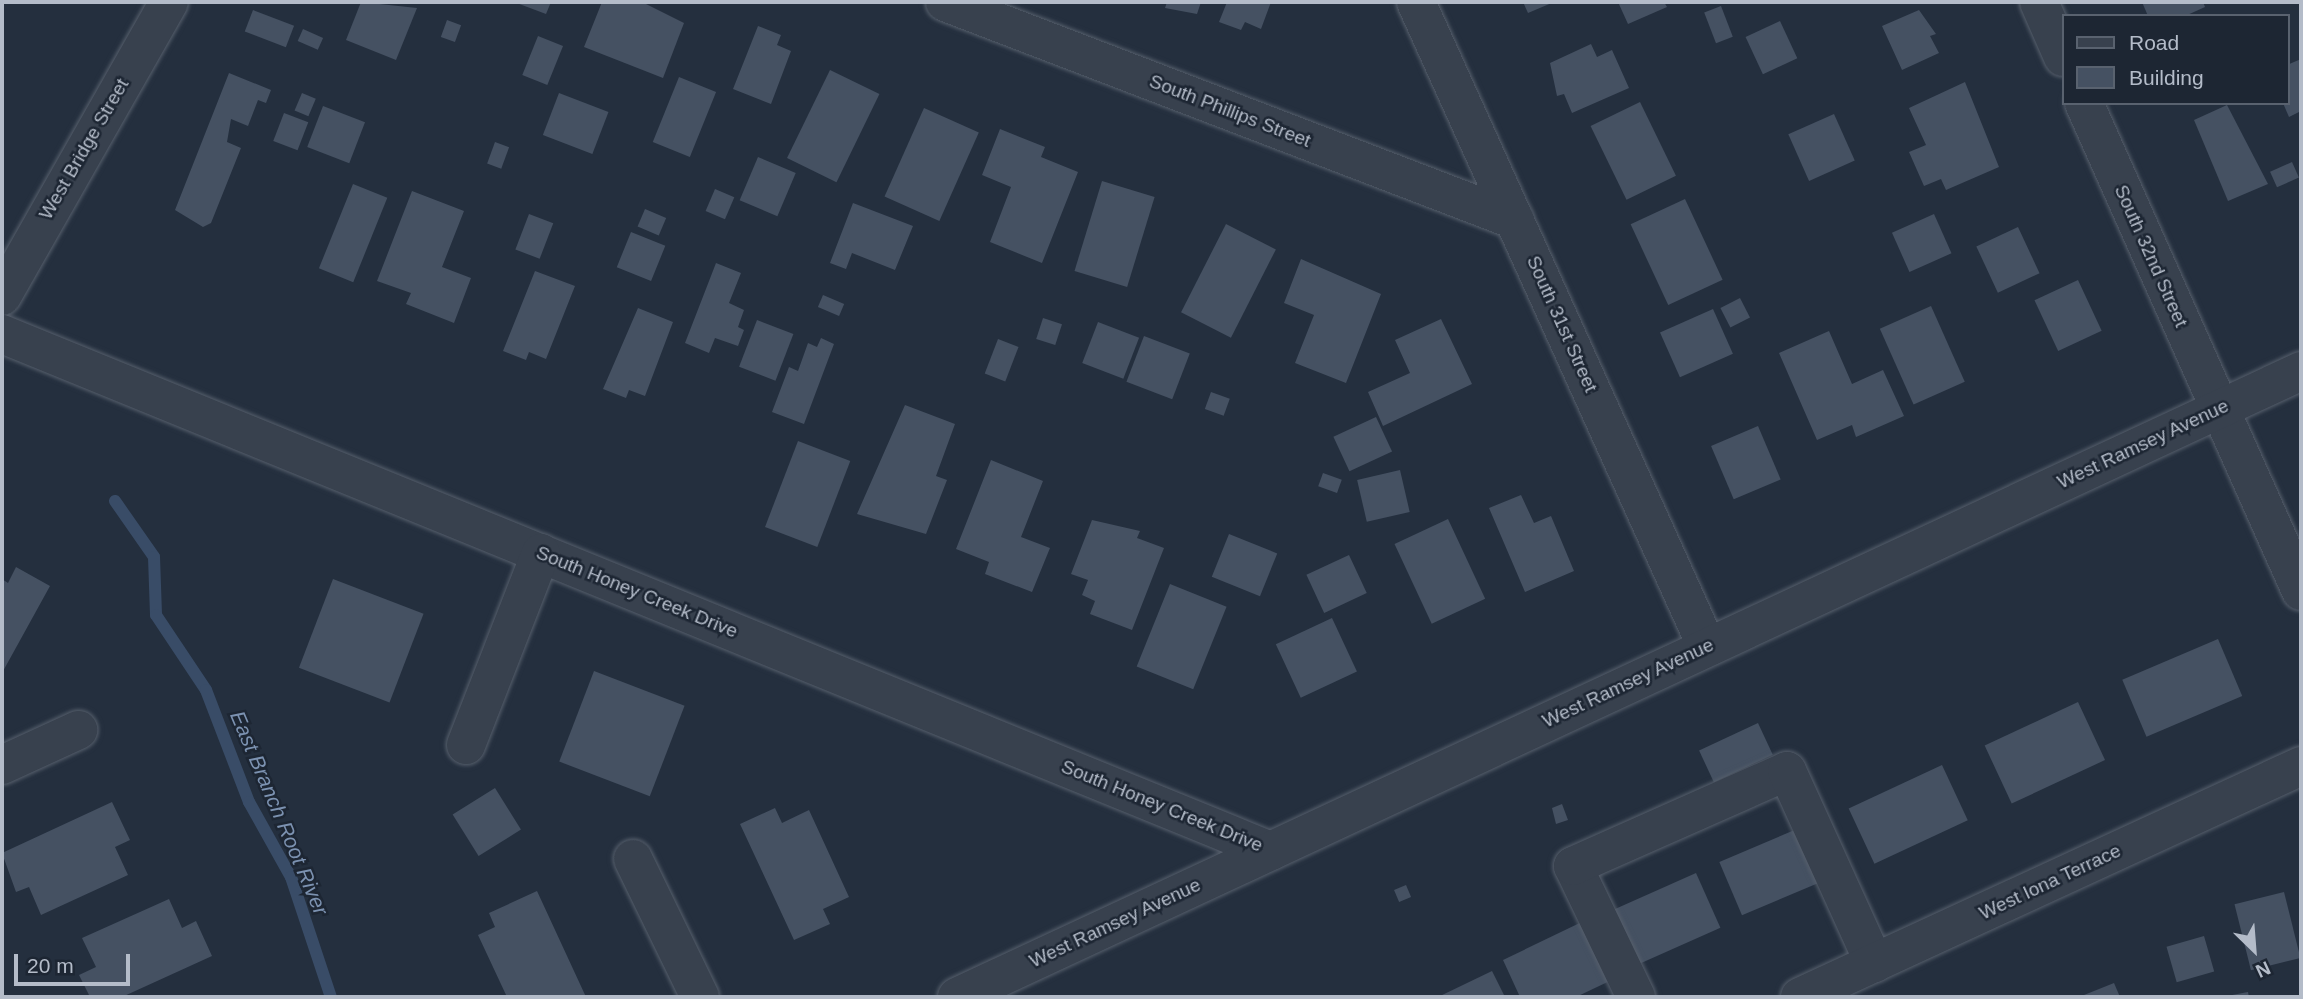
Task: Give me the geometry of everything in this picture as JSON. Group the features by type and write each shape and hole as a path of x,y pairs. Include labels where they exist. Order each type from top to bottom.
{"street":[{"name":"West Bridge Street","path":"2,296 15,239 169,2"},
{"name":"South Phillips Street","path":"945,2 1515,220"},
{"name":"South 31st Street","path":"1416,2 1707,647"},
{"path":"2039,2 2062,55"},
{"name":"South 32nd Street","path":"2085,105 2301,591"},
{"name":"South Honey Creek Drive","path":"2,334 1271,850"},
{"name":"West Ramsey Avenue","path":"962,996 2301,372"},
{"path":"466,745 541,553"},
{"path":"2,765 78,730"},
{"name":"West Iona Terrace","path":"1800,997 1863,977 2301,766"},
{"path":"1636,997 1573,866 1787,771 1863,977"},
{"path":"634,859 700,997"}],"building":[{"path":"361,2 417,8 396,60 346,40"},
{"path":"514,2 551,2 546,14"},
{"path":"602,2 642,2 684,23 663,78 584,47"},
{"path":"1167,2 1201,2 1197,14 1165,8"},
{"path":"1227,2 1271,2 1261,29 1245,22 1241,30 1219,22"},
{"path":"1523,2 1554,2 1528,13"},
{"path":"1618,2 1664,2 1667,7 1628,24"},
{"path":"2142,2 2203,2 2205,7 2189,14 2147,14"},
{"path":"1721,6 1733,37 1716,43 1704,12"},
{"path":"253,10 294,26 286,47 245,31"},
{"path":"1919,10 1936,34 1930,36 1939,53 1902,70 1882,26"},
{"path":"447,20 461,25 455,42 441,37"},
{"path":"1780,21 1797,58 1763,74 1746,37"},
{"path":"758,26 781,35 777,45 791,51 771,104 733,89"},
{"path":"303,29 323,38 318,50 298,41"},
{"path":"538,36 563,46 547,85 522,75"},
{"path":"1591,44 1597,57 1612,50 1629,88 1572,113 1564,94 1557,96 1550,63"},
{"path":"2301,59 2301,111 2289,117 2284,105 2289,105 2289,64"},
{"path":"830,70 879,94 836,182 787,158"},
{"path":"229,73 271,90 266,103 258,100 248,126 231,119 227,142 241,148 211,223 203,227 175,210"},
{"path":"679,77 716,92 690,157 653,142"},
{"path":"1965,82 1999,167 1946,190 1941,179 1924,186 1909,152 1926,145 1909,108"},
{"path":"302,93 316,99 308,116 295,110"},
{"path":"559,93 608,112 592,154 543,135"},
{"path":"1640,102 1676,176 1627,200 1591,126"},
{"path":"2227,105 2268,184 2228,201 2194,120"},
{"path":"323,106 365,122 349,163 307,147"},
{"path":"924,108 979,132 939,221 885,197"},
{"path":"284,113 308,122 298,150 273,141"},
{"path":"1834,114 1855,161 1809,181 1788,134"},
{"path":"1000,129 1045,147 1041,157 1078,172 1042,263 990,242 1011,187 982,175"},
{"path":"495,142 509,147 501,169 487,164"},
{"path":"758,157 796,173 777,216 740,200"},
{"path":"2292,162 2299,178 2277,187 2270,172"},
{"path":"1102,181 1155,197 1127,287 1075,271"},
{"path":"353,184 387,198 353,282 319,268"},
{"path":"715,189 734,197 725,219 706,211"},
{"path":"412,191 464,211 442,267 471,278 454,323 406,304 411,293 377,281"},
{"path":"1685,199 1723,280 1668,305 1631,224"},
{"path":"853,203 913,226 895,270 852,253 846,269 830,263"},
{"path":"645,209 666,218 659,235 638,226"},
{"path":"529,214 553,223 540,259 515,249"},
{"path":"1934,214 1951,253 1909,272 1892,233"},
{"path":"1226,224 1276,249 1231,338 1181,312"},
{"path":"2018,227 2040,273 1998,293 1976,246"},
{"path":"631,232 665,246 651,281 617,267"},
{"path":"1301,259 1381,294 1346,383 1295,363 1314,315 1284,303"},
{"path":"716,263 741,273 729,303 744,310 738,327 744,330 738,346 715,338 709,353 685,343"},
{"path":"535,271 575,286 546,359 529,352 526,360 503,351"},
{"path":"2078,280 2102,331 2058,351 2034,300"},
{"path":"823,295 844,304 839,316 818,307"},
{"path":"1740,298 1750,318 1730,328 1720,308"},
{"path":"1931,306 1965,382 1914,405 1880,329"},
{"path":"638,308 673,322 645,396 629,390 626,398 603,389"},
{"path":"1713,309 1733,354 1680,377 1660,333"},
{"path":"1043,318 1062,324 1055,345 1036,339"},
{"path":"1441,319 1472,384 1383,426 1368,392 1410,373 1395,340"},
{"path":"757,320 793,334 775,381 739,367"},
{"path":"1098,322 1139,338 1123,379 1082,363"},
{"path":"1829,331 1852,384 1883,370 1904,416 1856,437 1852,425 1817,440 1779,353"},
{"path":"1144,336 1190,354 1172,399 1126,382"},
{"path":"821,338 834,344 804,424 772,412 789,367 798,371 808,343 817,347"},
{"path":"998,339 1019,347 1005,381 985,374"},
{"path":"1211,392 1230,399 1224,416 1205,409"},
{"path":"905,405 955,424 936,476 947,480 926,534 857,514"},
{"path":"1376,417 1392,451 1349,471 1333,437"},
{"path":"1758,426 1781,479 1734,499 1711,446"},
{"path":"798,441 850,461 817,547 765,527"},
{"path":"991,460 1043,481 1021,537 1050,548 1032,592 985,574 989,562 956,549"},
{"path":"1400,470 1410,512 1367,522 1357,480"},
{"path":"1323,473 1342,480 1337,493 1318,486"},
{"path":"1521,495 1534,523 1551,516 1574,571 1525,592 1489,508"},
{"path":"1448,519 1485,599 1432,624 1395,544"},
{"path":"1092,520 1140,531 1137,538 1164,548 1132,630 1090,614 1095,601 1082,595 1088,580 1071,574"},
{"path":"1229,534 1277,553 1260,596 1212,577"},
{"path":"1349,555 1367,593 1324,613 1306,575"},
{"path":"16,567 50,586 2,673 2,579 8,583"},
{"path":"333,579 424,614 390,702 299,668"},
{"path":"1170,584 1227,607 1193,689 1137,667"},
{"path":"1332,618 1357,671 1301,698 1276,644"},
{"path":"2218,639 2242,696 2146,737 2122,680"},
{"path":"594,671 685,706 650,796 559,762"},
{"path":"2078,702 2105,760 2012,804 1985,746"},
{"path":"1758,723 1773,755 1714,782 1699,750"},
{"path":"1942,765 1968,820 1874,864 1849,809"},
{"path":"495,788 521,830 479,856 453,814"},
{"path":"112,802 130,840 115,847 128,875 41,915 29,887 16,892 2,853"},
{"path":"1562,804 1568,820 1556,824 1552,808"},
{"path":"775,808 782,823 809,810 849,897 823,909 830,924 794,940 740,824"},
{"path":"1804,826 1827,879 1742,915 1719,862"},
{"path":"1696,873 1720,928 1637,965 1613,910"},
{"path":"1406,885 1411,897 1399,902 1394,890"},
{"path":"537,891 586,997 507,997 478,935 495,927 489,913"},
{"path":"2284,892 2300,958 2251,970 2235,904"},
{"path":"169,899 182,928 196,921 212,956 122,997 90,997 79,975 96,967 82,938"},
{"path":"1588,919 1616,978 1576,997 1520,997 1503,960"},
{"path":"2204,936 2214,972 2177,982 2167,947"},
{"path":"1492,971 1505,997 1438,997"},
{"path":"2114,983 2120,997 2084,995"},
{"path":"2248,992 2249,997 2227,997 2227,996"}],"waterway":[{"name":"East Branch Root River","path":"115,501 154,557 156,615 206,690 249,802 291,877 331,997"}]}
